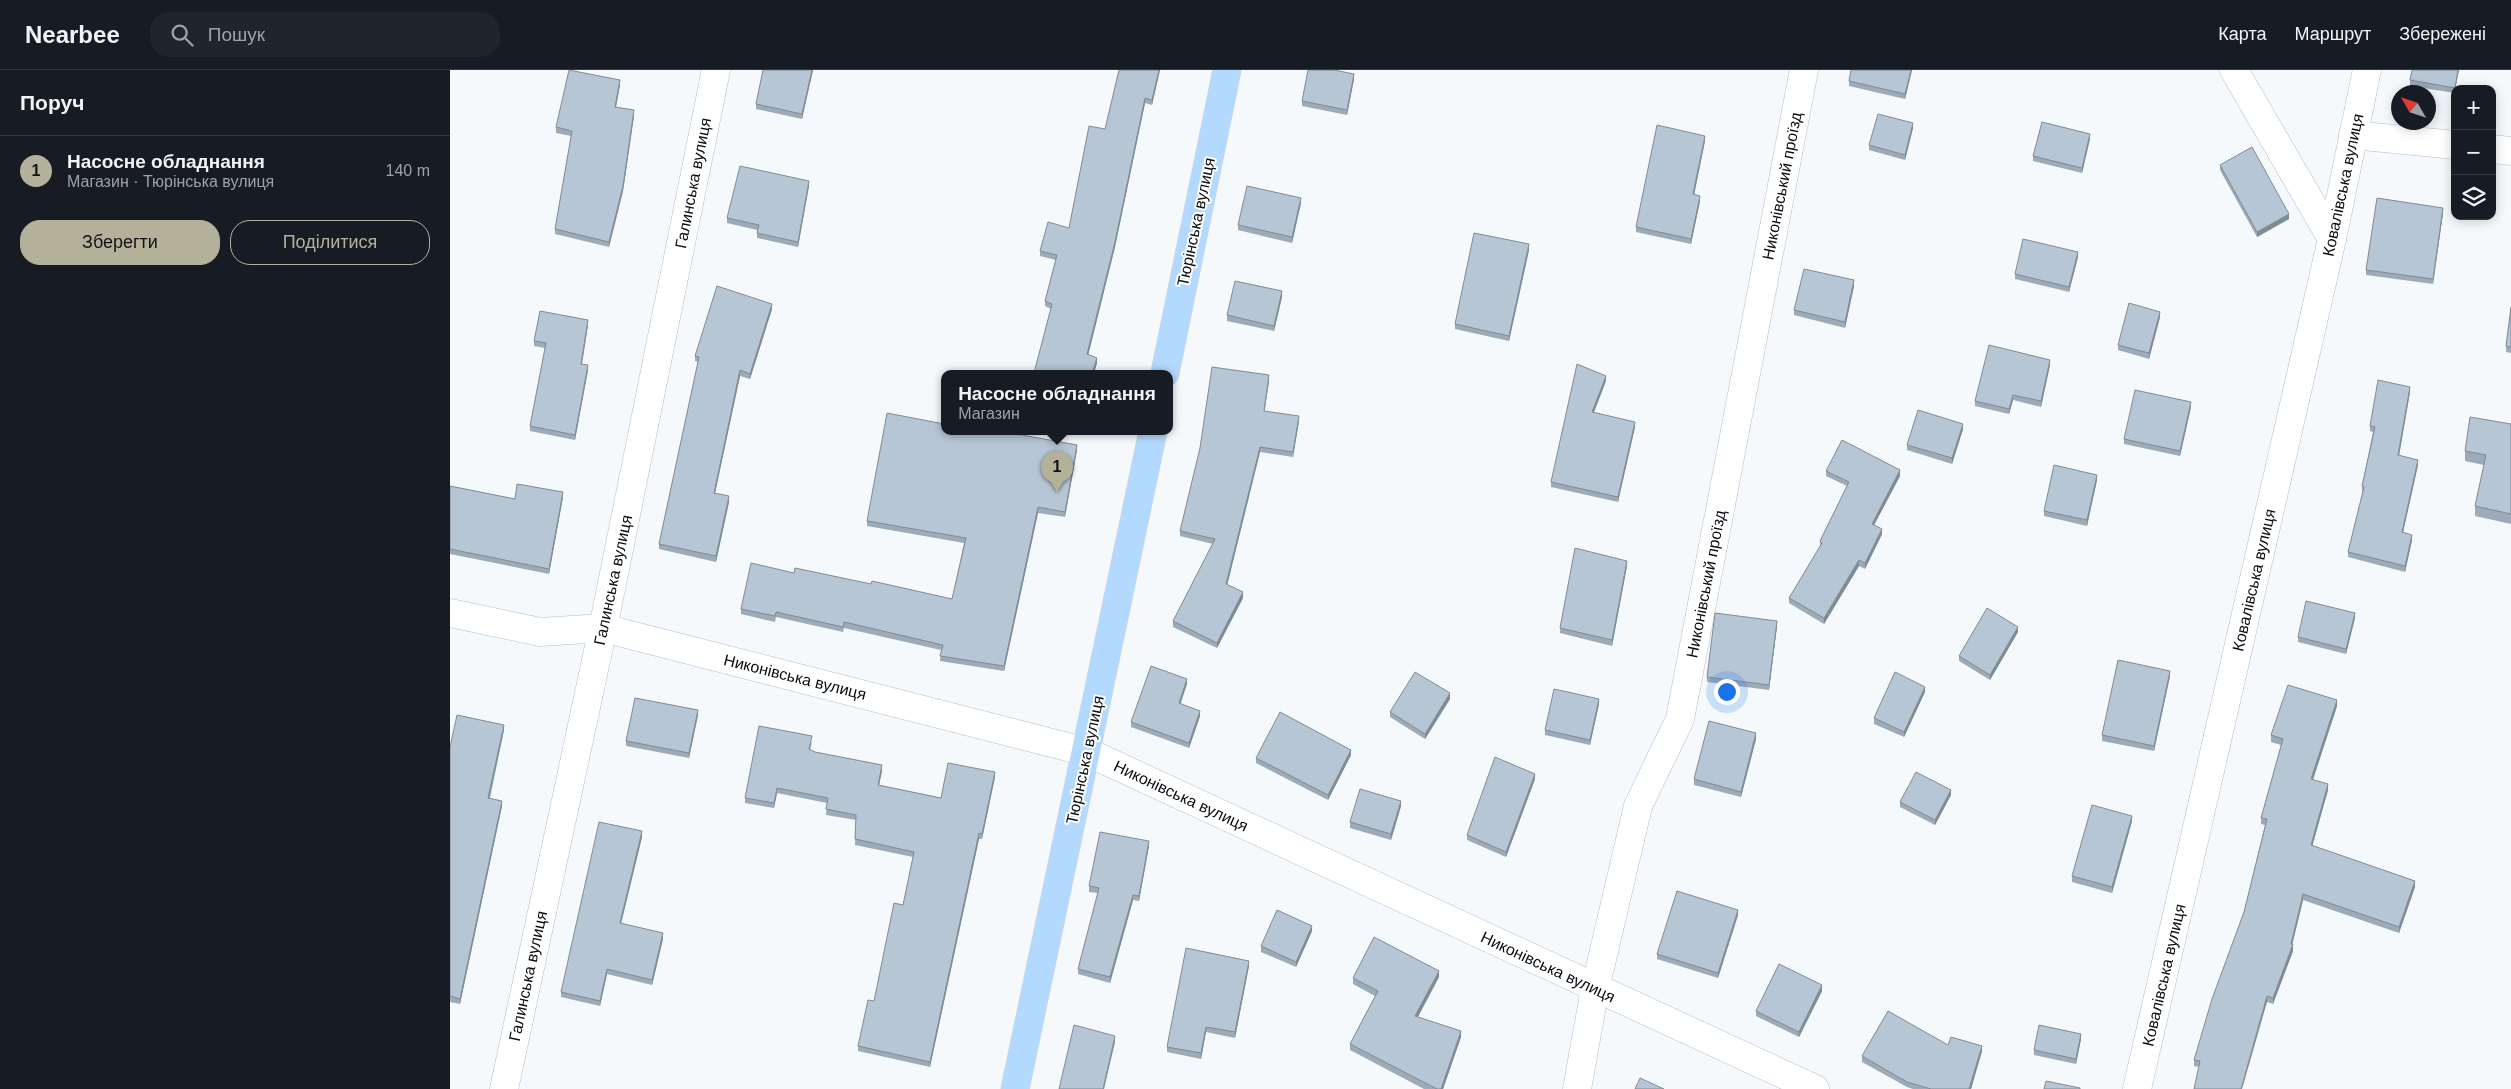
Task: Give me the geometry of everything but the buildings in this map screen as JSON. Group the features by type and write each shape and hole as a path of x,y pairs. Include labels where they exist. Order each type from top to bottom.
{"main road":[{"name":"Тюрінська вулиця","path":"1166,370 1227,70"},
{"name":"Тюрінська вулиця","path":"1015,1089 1152,435"}],"street":[{"name":"Галинська вулиця","path":"504,1089 603,628 716,70"},
{"name":"Никонівський проїзд","path":"1576,1089 1595,989 1638,806 1680,719 1804,70"},
{"path":"2234,70 2332,239"},
{"name":"Ковалівська вулиця","path":"2138,1089 2332,239 2367,70"},
{"path":"2353,135 2451,145"},
{"path":"2496,149 2511,151"},
{"name":"Никонівська вулиця","path":"450,613 540,632 603,628 1087,752 1814,1089"}],"place":[{"name":"Насосне обладнання","path":"1057,492"}]}
